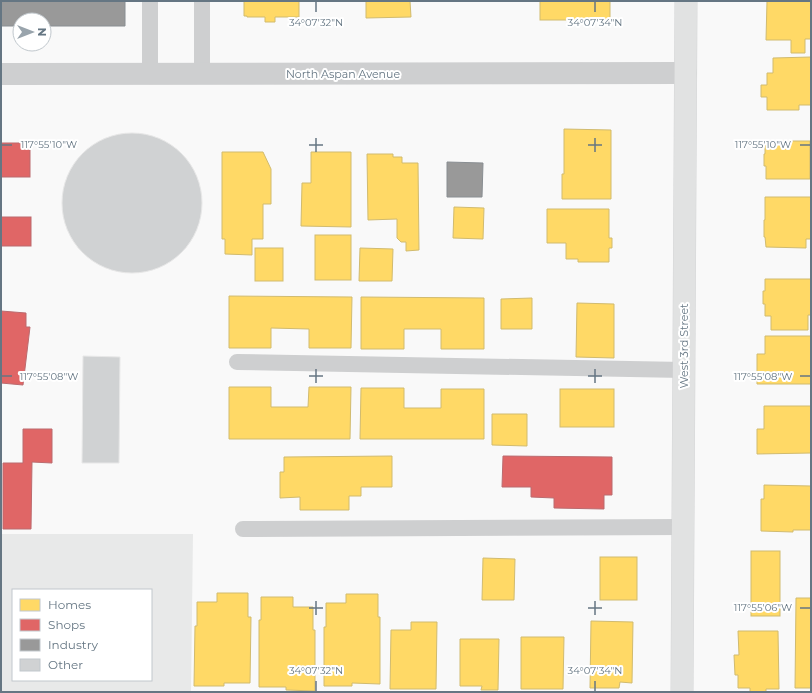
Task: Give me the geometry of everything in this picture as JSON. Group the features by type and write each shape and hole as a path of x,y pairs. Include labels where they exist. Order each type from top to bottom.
{"street":[{"name":"West 3rd Street","path":"682,692 686,1"},
{"name":"North Aspan Avenue","path":"1,74 686,74"}],"lane":[{"path":"150,1 150,74"},
{"path":"202,1 202,74"},
{"path":"237,362 684,370"},
{"path":"243,529 683,527"}],"shaded area":[{"path":"1,534 193,534 191,692 1,692"}],"building: Homes":[{"path":"244,1 299,1 299,17 275,17 275,22 265,22 265,17 247,17 244,16"},
{"path":"366,1 410,1 411,17 366,18"},
{"path":"540,1 610,1 610,20 540,20"},
{"path":"767,1 811,1 811,39 805,39 805,53 791,53 791,40 766,40"},
{"path":"811,57 811,105 799,105 799,110 767,110 767,97 761,97 761,85 767,85 767,73 773,73 773,58"},
{"path":"564,129 611,130 611,199 562,199 562,174 564,174"},
{"path":"765,141 810,141 810,179 766,179 766,166 764,166"},
{"path":"222,152 263,152 271,169 271,204 263,204 263,239 252,239 252,255 225,254 225,239 222,239"},
{"path":"311,152 351,152 351,227 301,226 302,183 311,183"},
{"path":"367,154 393,154 393,157 402,157 402,163 418,163 419,250 406,251 406,242 401,242 397,238 397,219 368,220"},
{"path":"765,197 811,197 811,239 806,239 806,248 766,247 764,237"},
{"path":"454,207 484,208 483,239 453,238"},
{"path":"547,209 609,209 609,238 612,238 612,248 609,248 609,262 578,262 578,259 566,259 566,243 547,243"},
{"path":"315,235 351,235 351,280 315,280"},
{"path":"255,248 283,248 283,281 255,281"},
{"path":"360,248 393,249 392,281 359,281"},
{"path":"765,279 811,279 811,315 808,315 808,330 771,330 771,316 765,316 765,304 763,304"},
{"path":"229,296 352,297 351,348 309,348 309,329 271,328 271,348 229,348"},
{"path":"361,297 484,298 484,349 441,349 441,329 404,329 404,349 361,349"},
{"path":"532,298 532,329 501,329 501,299"},
{"path":"577,303 614,304 614,358 576,357"},
{"path":"765,336 811,336 811,384 757,384 757,354 765,354"},
{"path":"229,387 271,387 271,407 308,407 309,387 351,387 350,439 229,439"},
{"path":"361,388 404,388 404,408 441,408 441,389 484,389 484,439 360,439"},
{"path":"560,389 614,389 614,427 560,427"},
{"path":"764,406 811,406 811,453 757,454 757,429 764,429"},
{"path":"492,414 527,414 527,446 492,445"},
{"path":"392,456 392,487 361,487 361,496 349,496 349,510 300,510 300,497 280,498 280,472 284,472 284,457"},
{"path":"764,485 811,486 811,530 793,530 793,532 761,531 761,499 764,499"},
{"path":"751,551 780,551 780,616 751,616"},
{"path":"600,557 637,557 637,600 600,600"},
{"path":"483,558 515,559 514,600 482,600"},
{"path":"217,593 248,593 248,617 251,617 250,683 224,683 224,686 194,686 197,602 217,602"},
{"path":"346,594 378,594 378,617 380,617 380,684 352,683 352,686 324,686 324,627 326,627 326,603 346,603"},
{"path":"261,597 293,597 293,607 313,607 313,630 315,630 315,691 286,690 286,687 259,687 259,620 261,620"},
{"path":"796,598 811,598 811,688 795,688"},
{"path":"591,621 633,622 632,683 620,682 619,688 590,688"},
{"path":"411,622 437,622 436,689 390,689 391,630 411,630"},
{"path":"738,631 778,631 779,689 766,689 766,692 750,692 750,688 738,688 738,675 735,675 734,655 739,655"},
{"path":"521,637 564,637 563,689 521,689"},
{"path":"460,639 499,639 498,690 481,690 482,686 460,686"}],"building: Shops":[{"path":"1,143 30,143 30,177 1,177"},
{"path":"1,217 31,217 31,246 1,246"},
{"path":"1,311 26,313 26,327 30,327 23,385 1,383"},
{"path":"23,429 52,429 52,463 32,462 31,529 3,529 3,463 23,463"},
{"path":"503,456 612,457 612,495 604,495 604,509 554,508 554,498 531,497 531,487 502,487"}],"building: Industry":[{"path":"1,1 125,1 125,26 52,26 52,12 12,12 12,26 1,26"},
{"path":"447,162 483,163 482,197 447,197"}],"building: Other":[{"path":"139,133 165,141 186,159 197,176 201,189 201,217 197,230 190,242 176,257 159,268 146,272 125,273 99,265 78,247 67,230 63,217 62,196 70,170 88,149 105,138 118,134"},
{"path":"83,356 120,357 119,463 82,463"}]}
